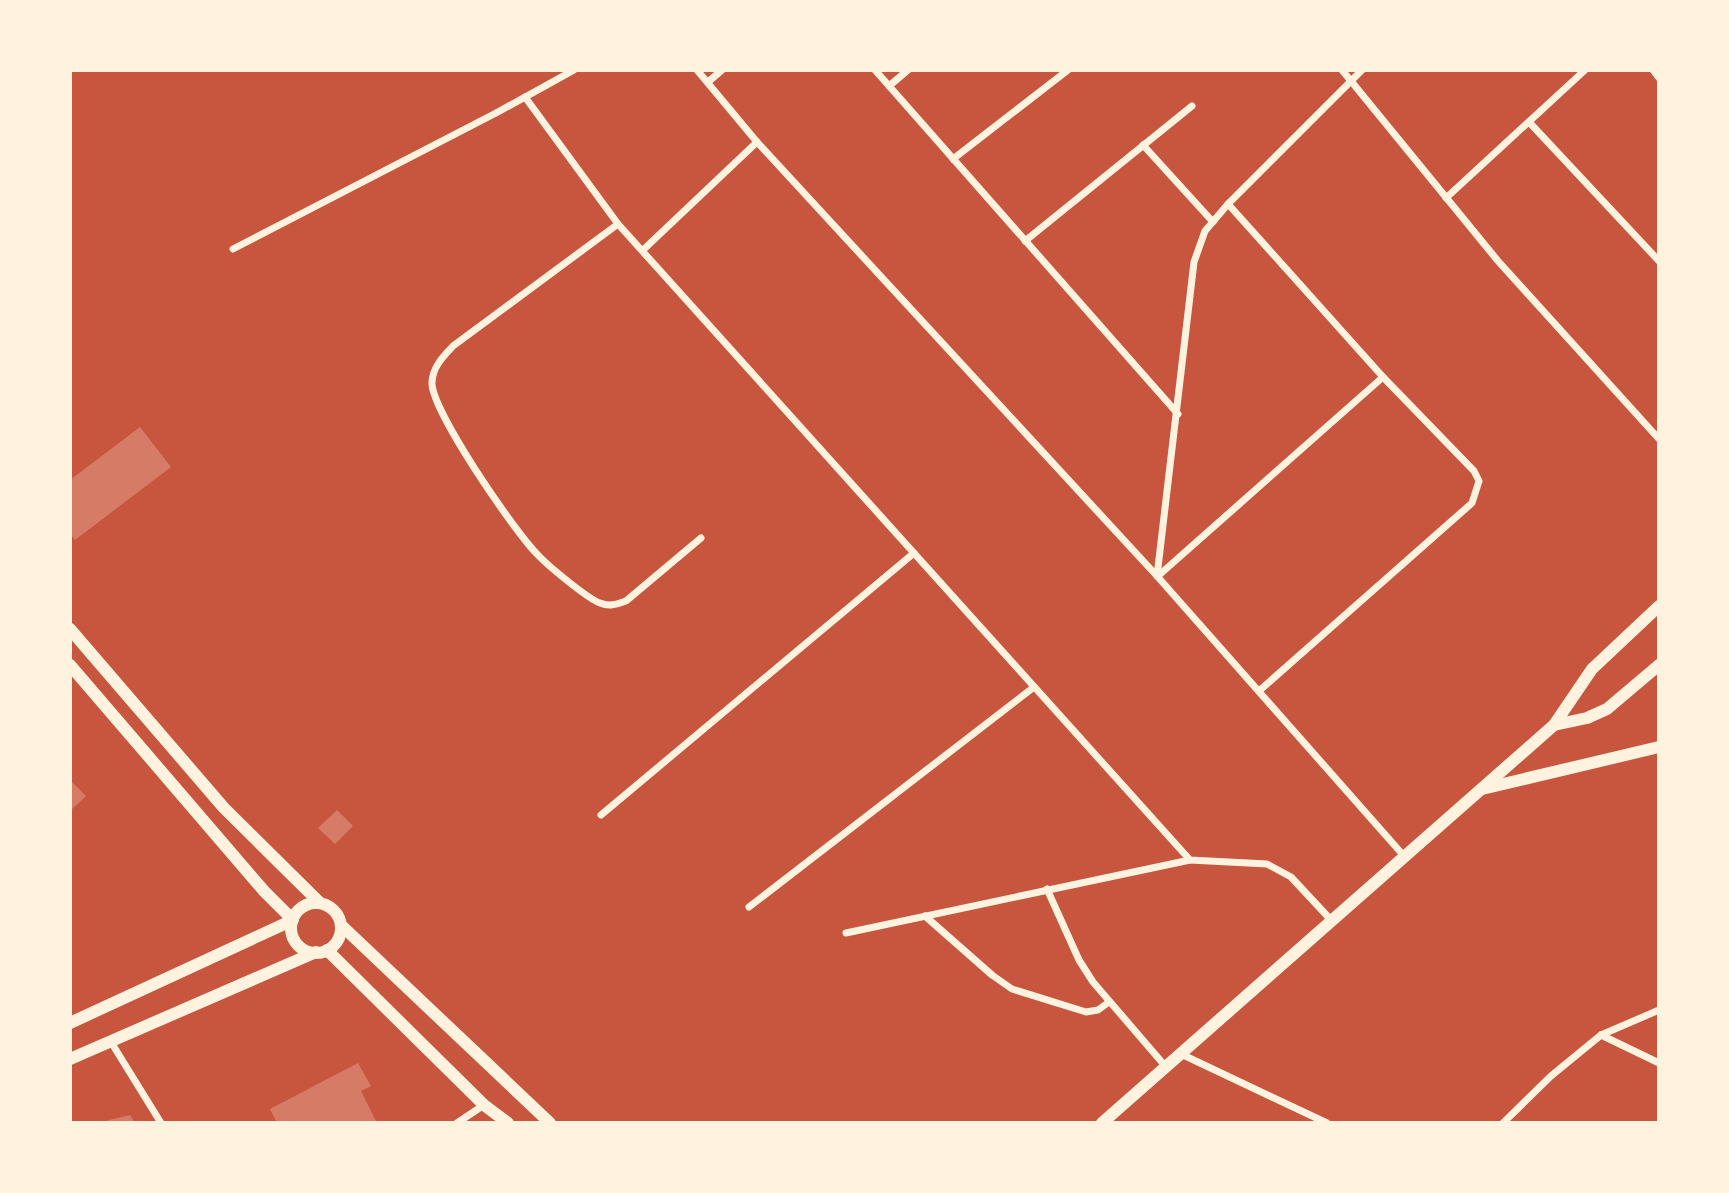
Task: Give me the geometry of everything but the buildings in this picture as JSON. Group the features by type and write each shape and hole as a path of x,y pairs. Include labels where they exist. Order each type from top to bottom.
{"street":[{"path":"233,249 574,70"},
{"path":"697,70 757,142 1157,576 1404,856"},
{"path":"708,82 722,70"},
{"path":"875,70 1178,414"},
{"path":"889,86 908,70"},
{"path":"953,159 1068,70"},
{"path":"1342,70 1498,261 1659,439"},
{"path":"1157,576 1194,262 1205,231 1228,204 1362,70"},
{"path":"1447,198 1585,70"},
{"path":"1653,70 1659,78"},
{"path":"525,97 618,224 1190,860"},
{"path":"1025,241 1192,106"},
{"path":"1529,122 1659,261"},
{"path":"643,250 757,142"},
{"path":"1143,145 1213,222"},
{"path":"1228,204 1383,377 1474,471 1479,481 1472,503 1258,691"},
{"path":"618,224 453,346 437,364 432,383 436,403 519,534 539,557 598,603 612,606 626,601 701,538"},
{"path":"1157,576 1383,377"},
{"path":"601,815 914,553"},
{"path":"1102,1123 1554,724 1592,669 1659,606"},
{"path":"70,629 224,808 320,903 334,911 341,925 550,1123"},
{"path":"70,665 264,891 293,920 294,939 303,949 322,951 484,1105 508,1123"},
{"path":"1554,724 1587,718 1607,709 1659,665"},
{"path":"749,907 1034,687"},
{"path":"1479,789 1659,747"},
{"path":"846,933 1190,860 1267,864 1291,877 1331,920"},
{"path":"1047,889 1079,960 1108,1002 1166,1067"},
{"path":"70,1023 293,920 301,908 320,903"},
{"path":"925,916 992,975 1012,989 1086,1012 1098,1010 1108,1002"},
{"path":"70,1059 322,951 338,940 341,925"},
{"path":"1503,1123 1550,1076 1601,1035 1659,1010"},
{"path":"1601,1035 1659,1063"},
{"path":"111,1042 161,1123"},
{"path":"1180,1054 1327,1123"},
{"path":"457,1123 484,1105"}]}
